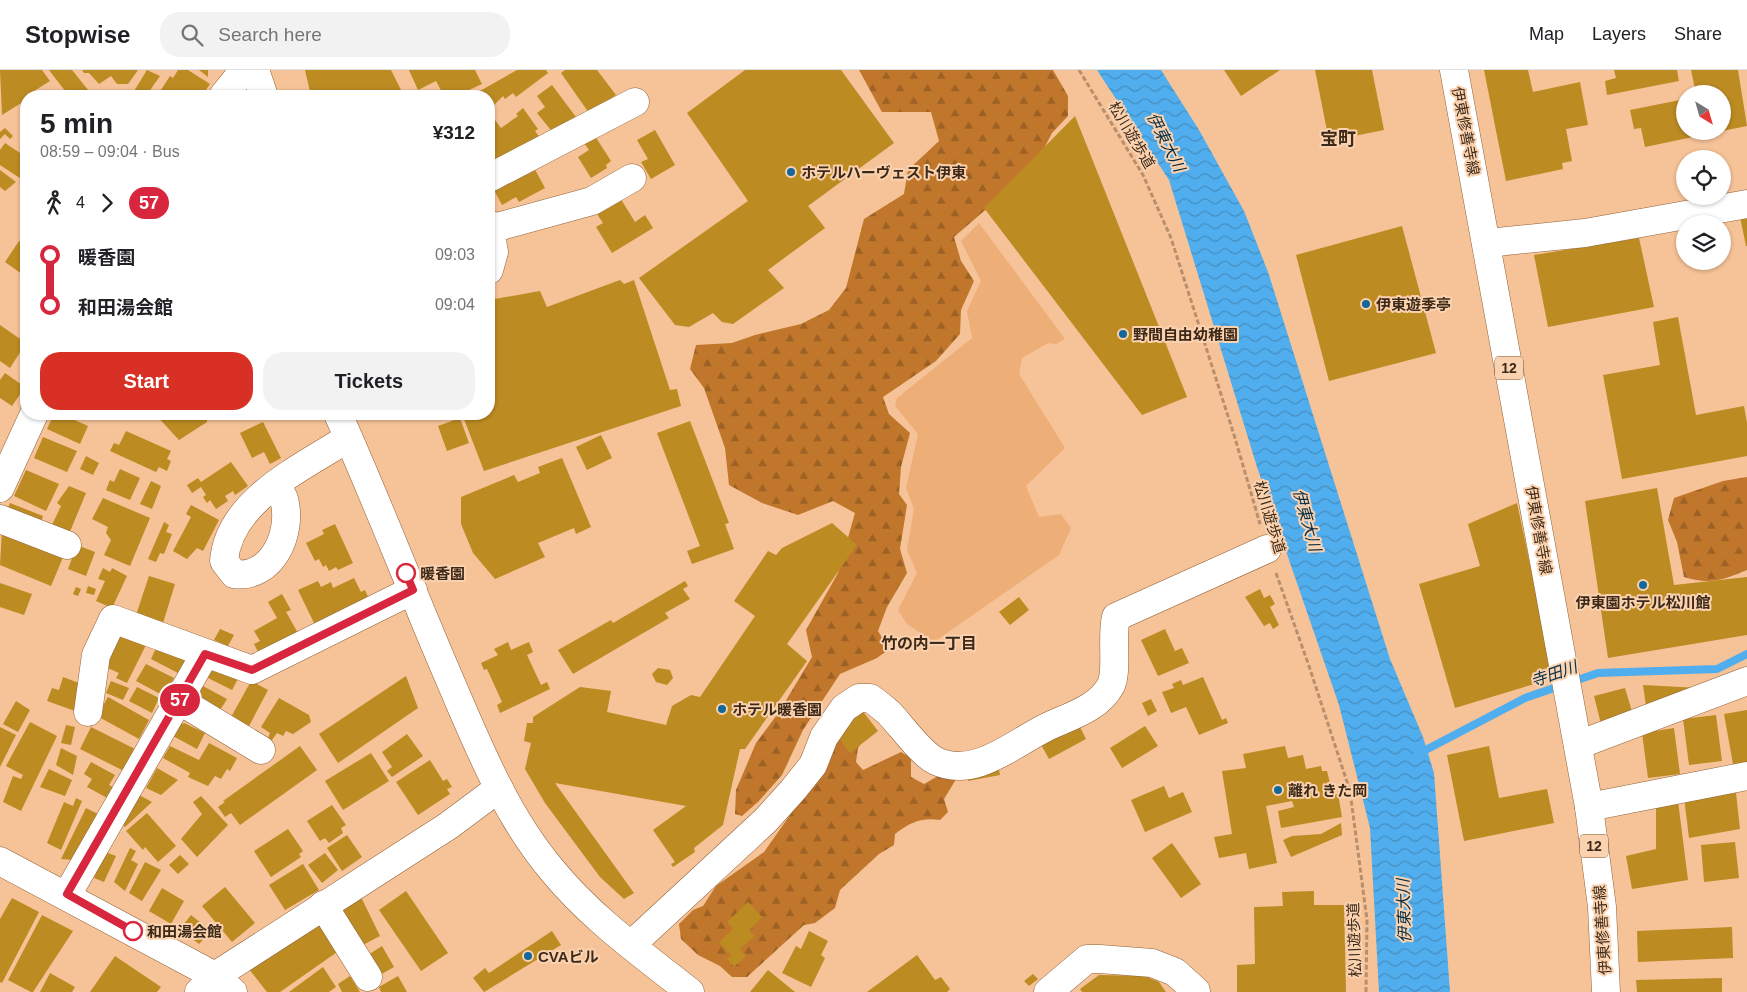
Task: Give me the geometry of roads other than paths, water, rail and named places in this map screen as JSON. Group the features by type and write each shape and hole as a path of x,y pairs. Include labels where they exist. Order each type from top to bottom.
{"main road":[{"path":"228,90 244,70"},
{"path":"254,70 262,90"},
{"name":"伊東修善寺線","path":"1454,70 1578,745 1602,907 1606,992"},
{"path":"495,175 635,102"},
{"path":"495,225 592,201 632,178"},
{"path":"1487,243 1585,233 1747,204"},
{"path":"0,488 31,420"},
{"path":"276,485 343,426 469,724 499,788 525,833 551,870 587,907 690,992"},
{"path":"0,519 67,545"},
{"path":"631,945 766,820 813,765 824,737 844,708 859,698 870,698 886,710 934,760 949,766 977,762 1003,754 1043,729 1082,711 1099,700 1112,684 1113,630 1116,617 1267,549"},
{"path":"88,712 96,655 113,619 252,670 413,590"},
{"path":"67,894 180,701 205,654"},
{"path":"1578,745 1747,681"},
{"path":"180,701 261,750"},
{"path":"1588,808 1747,776"},
{"path":"0,861 67,894 216,987 323,905 448,826 499,788"},
{"path":"323,905 368,977"},
{"path":"1048,992 1087,959 1152,963 1175,972 1196,991"}],"water":[{"name":"伊東大川","path":"1097,70 1161,70 1199,130 1244,211 1268,272 1390,659 1423,737 1434,773 1450,992 1379,992 1370,828 1339,705 1257,467 1169,180"}],"waterway":[{"name":"寺田川","path":"1418,754 1525,698 1598,673 1717,669 1747,654"}],"place":[{"name":"ホテルハーヴェスト伊東","path":"791,172"},
{"name":"伊東遊季亭","path":"1366,304"},
{"name":"野間自由幼稚園","path":"1123,334"},
{"name":"暖香園","path":"406,573"},
{"name":"伊東園ホテル松川館","path":"1643,585"},
{"name":"ホテル暖香園","path":"722,709"},
{"name":"離れ きた岡","path":"1278,790"},
{"name":"和田湯会館","path":"133,931"},
{"name":"CVAビル","path":"528,956"}],"district":[{"name":"宝町","path":"1338,139"},
{"name":"竹の内一丁目","path":"929,643"}]}
